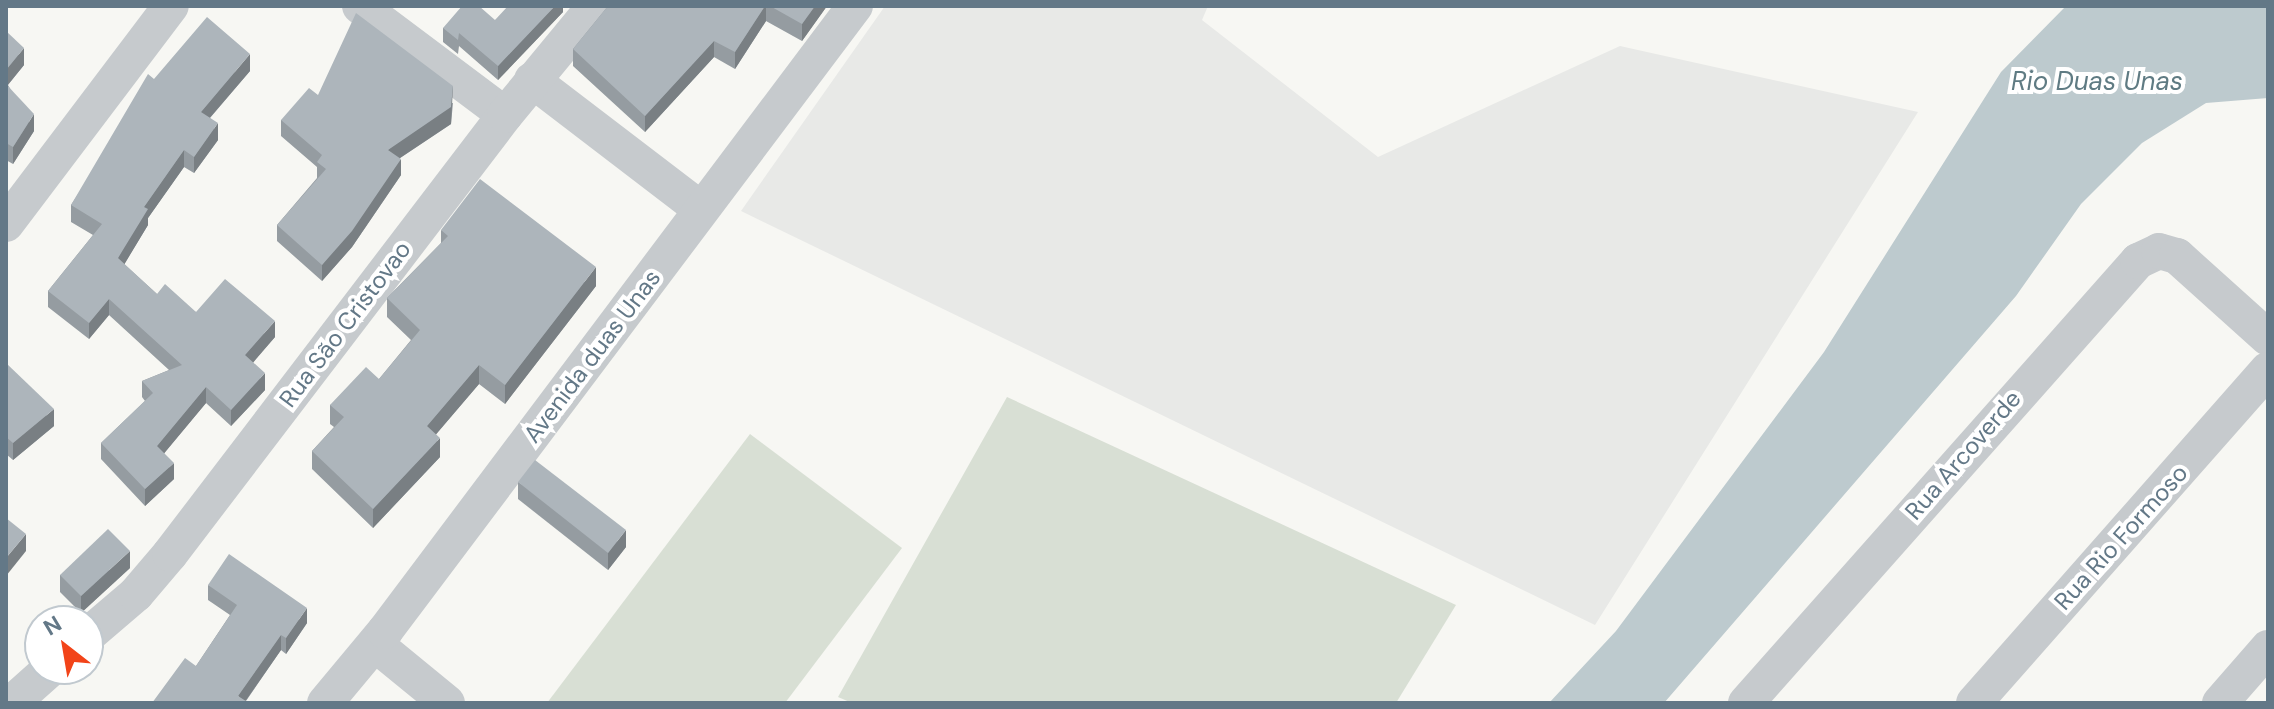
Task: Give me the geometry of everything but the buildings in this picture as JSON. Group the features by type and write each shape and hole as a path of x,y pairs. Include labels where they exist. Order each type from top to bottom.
{"street":[{"path":"6,224 171,6"},
{"path":"360,6 505,115"},
{"name":"Rua São Cristovao","path":"104,621 136,594 170,554 532,80 595,6"},
{"name":"Avenida duas Unas","path":"325,703 375,644 855,6"},
{"path":"532,80 701,209"},
{"name":"Rua Arcoverde","path":"1746,703 2138,261 2159,251 2177,256 2268,338"},
{"name":"Rua Rio Formoso","path":"1974,703 2268,370"},
{"path":"375,644 447,703"},
{"path":"2220,703 2268,648"},
{"path":"12,703 32,685"}],"shaded area":[{"path":"885,6 1208,6 1202,20 1378,157 1620,46 1918,112 1595,625 741,211"},
{"path":"1007,397 1456,605 1396,703 852,703 838,697"},
{"path":"750,434 902,548 785,703 547,703"}],"water":[{"name":"Rio Duas Unas","path":"2066,6 2268,6 2268,98 2206,103 2142,143 2081,204 2016,296 1664,703 1549,703 1616,631 1824,352 2001,72"}]}
